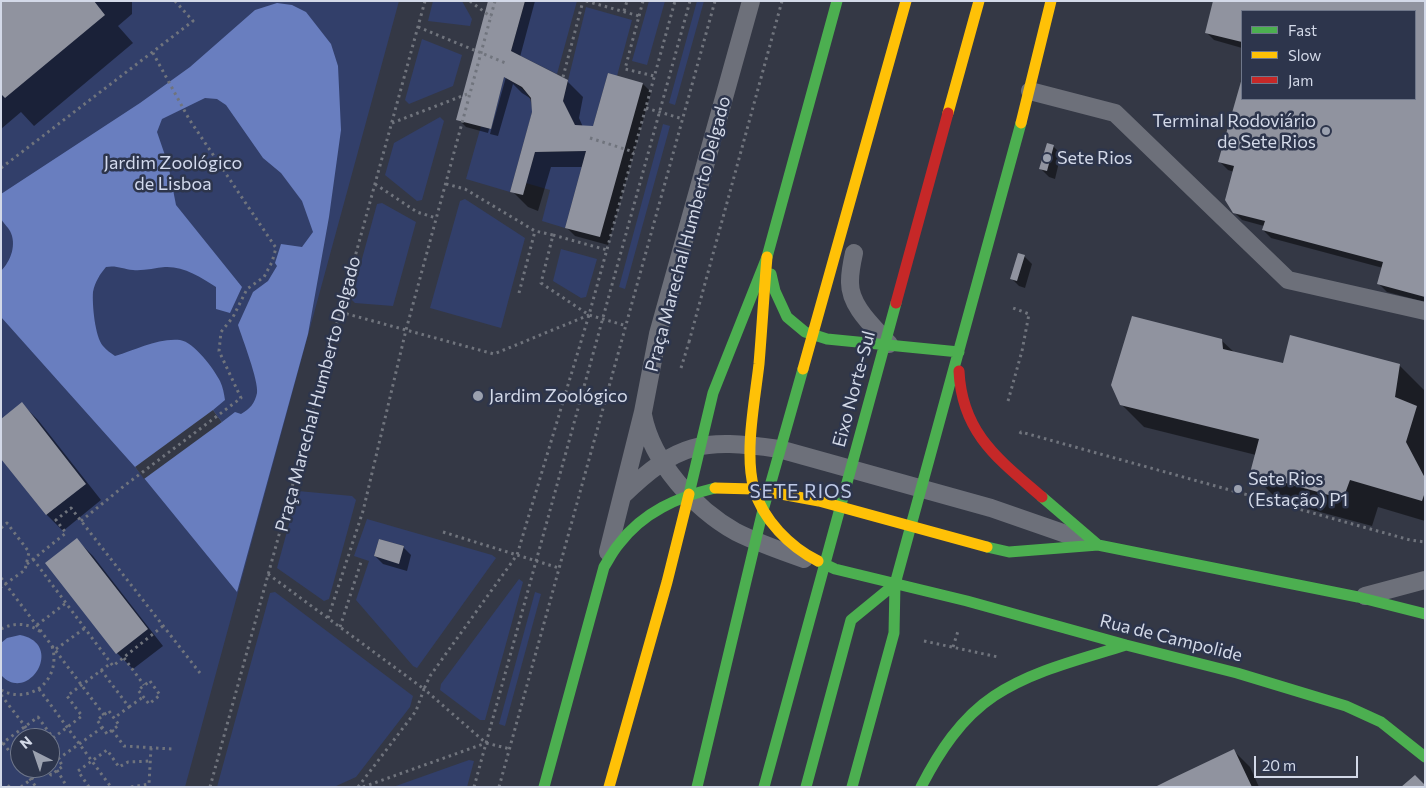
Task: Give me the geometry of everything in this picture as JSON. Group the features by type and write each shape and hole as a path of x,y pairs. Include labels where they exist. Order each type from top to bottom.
{"main road":[{"path":"609,787 667,582 713,393 767,257 837,1"},
{"path":"697,787 762,514 906,1"},
{"name":"Eixo Norte-Sul","path":"764,787 979,1"},
{"path":"852,787 894,633 895,584 1030,91 1051,1"},
{"path":"767,257 775,292 787,317 799,328 813,336 959,352"},
{"path":"754,489 750,445 767,257"},
{"path":"959,352 960,390 966,410 977,433 996,457 1098,545"},
{"path":"604,567 619,543 637,524 655,510 688,494 718,487 754,489 819,501 958,540 1009,552 1098,545 1358,597 1425,614"},
{"name":"Rua de Campolide","path":"754,489 762,507 778,530 803,553 835,569 966,601 1237,673 1346,706 1381,722 1425,758"},
{"name":"Praça Marechal Humberto Delgado","path":"544,787 604,567"},
{"path":"806,787 851,620 895,584"},
{"path":"921,787 942,749 968,717 996,695 1031,677 1126,645"}],"lane":[{"name":"Praça Marechal Humberto Delgado","path":"604,567 643,412 658,334 751,1"},
{"path":"1030,91 1115,113 1288,280 1425,311"},
{"path":"854,253 850,282 851,292 858,307 891,346"},
{"path":"643,412 650,441 662,462 688,494 710,514 735,531 768,547 835,569"},
{"path":"622,496 638,480 662,462 683,450 701,445 724,443 750,445 779,450 991,508 1098,545"},
{"path":"1358,597 1425,580"}],"path":[{"path":"1,168 193,21 175,1"},
{"name":"Praça Marechal Humberto Delgado","path":"210,787 425,1"},
{"path":"470,1 491,18"},
{"path":"328,618 363,511 406,330 495,1"},
{"path":"562,77 584,1 639,16"},
{"path":"624,11 627,1"},
{"path":"643,1 625,69 654,76"},
{"path":"358,787 416,711 430,676 517,555 589,315 675,1"},
{"path":"474,787 690,1"},
{"path":"500,787 715,1"},
{"path":"680,374 782,1"},
{"path":"418,27 508,64"},
{"path":"81,521 124,486 241,398 219,351 221,332 233,317 247,289 264,277 272,262 276,248 189,120 153,53"},
{"path":"392,123 470,93"},
{"path":"646,108 683,119"},
{"path":"590,138 634,152"},
{"path":"375,184 416,212 436,218"},
{"path":"446,184 465,189 535,230 607,250"},
{"path":"519,293 535,230"},
{"path":"553,236 541,283 589,315 689,342"},
{"path":"1008,401 1022,352 1029,314 1013,308"},
{"path":"340,312 494,354 589,315"},
{"path":"996,457 1022,432 1400,538 1425,542"},
{"path":"27,564 66,533 56,520 71,508 200,673"},
{"path":"1,528 7,523 29,552 25,570 1,587"},
{"path":"443,532 560,568"},
{"path":"33,559 113,666 164,626"},
{"path":"340,627 362,559"},
{"path":"268,574 424,689 486,743 510,749"},
{"path":"1,578 104,715"},
{"path":"953,647 966,601"},
{"path":"37,625 66,603"},
{"path":"1,629 12,625 28,625 47,638 54,653 54,668 46,682 39,689 18,695 1,690"},
{"path":"56,650 85,628"},
{"path":"894,633 1018,661 1031,677"},
{"path":"124,658 144,685"},
{"path":"10,754 2,744 38,717 53,738 82,716 67,696 111,663"},
{"path":"102,670 129,707"},
{"path":"150,681 160,695 148,704 143,697 138,690 150,681"},
{"path":"39,689 111,787"},
{"path":"1,695 25,727"},
{"path":"114,718 143,697"},
{"path":"109,711 114,718 119,725 107,734 97,720 109,711"},
{"path":"60,758 103,727"},
{"path":"112,730 124,746 172,749"},
{"path":"363,787 486,743"},
{"path":"131,787 149,784 151,748"},
{"path":"89,787 78,771 107,750 119,767 128,762 150,761"},
{"path":"60,775 68,787"},
{"path":"21,787 31,779 36,787"}],"green space":[{"name":"Jardim Zoológico de Lisboa","path":"1,1 399,1 185,787 1,787"},
{"path":"433,1 462,1 472,19 470,26 428,21"},
{"path":"525,1 577,1 557,74 511,51"},
{"path":"649,1 665,1 647,65 632,61"},
{"path":"697,1 704,1 675,105 669,103"},
{"path":"586,7 632,20 617,76 608,73 593,126 577,126 563,101"},
{"path":"422,39 462,55 453,86 409,104 405,100"},
{"path":"504,77 524,90 532,105 532,112 510,192 466,179 481,126 491,129"},
{"path":"440,117 444,121 422,200 417,201 385,175 394,143"},
{"path":"663,124 670,126 625,289 619,287"},
{"path":"586,151 565,228 542,221 550,190 526,183 535,152"},
{"path":"465,199 525,238 501,328 430,308 460,201"},
{"path":"382,203 416,222 393,306 355,303 351,299 377,204"},
{"path":"561,249 597,259 586,297 581,298 553,281"},
{"path":"298,491 352,496 356,500 329,599 324,601 277,568"},
{"path":"367,519 492,555 496,558 417,668 413,666 356,600 369,561 354,556","holes":["379,539 404,546 399,563 374,556"]},
{"path":"519,579 523,582 485,720 480,720 440,690 441,684"},
{"path":"275,592 413,696 410,707 356,777 334,787 217,787 270,593"},
{"path":"535,592 541,594 505,726 499,724"},
{"path":"469,760 474,761 467,787 393,787"}],"shaded area":[{"path":"277,3 292,5 306,12 331,44 338,66 341,130 329,217 308,334 237,592 135,467 1,317 1,271 8,262 12,252 13,241 10,231 1,218 1,194 140,103 190,67 255,10","holes":["205,98 217,99 226,105 263,158 281,173 302,201 313,232 302,247 281,244 275,263 277,266 268,281 253,292 238,325 253,370 257,393 252,405 247,410 241,414 235,412 222,422 213,410 225,400 222,386 213,370 197,351 185,342 171,340 155,343 115,356 100,342 95,320 93,297 96,282 106,267 129,270 172,267 192,273 216,287 216,309 230,313 242,287 176,205 168,164 157,132 162,119"]},
{"path":"20,635 33,641 40,649 41,660 38,670 31,678 22,683 11,682 1,675 1,643 7,638"}],"pier":[{"path":"213,410 222,422 144,479 135,467"}],"building":[{"path":"1,1 94,1 105,15 5,98 1,94"},
{"path":"488,1 525,1 511,51 568,80 563,101 575,125 593,126 608,73 643,83 600,237 565,228 586,151 535,152 523,195 510,192 532,112 531,98 522,87 504,77 491,129 456,120"},
{"name":"Terminal Rodoviário de Sete Rios","path":"1213,1 1425,1 1425,297 1377,284 1383,262 1262,230 1265,221 1233,213 1225,200 1234,166 1218,162 1241,82 1241,100 1416,100 1416,10 1241,10 1241,42 1205,33"},
{"path":"1047,143 1054,145 1047,171 1039,169"},
{"path":"1018,253 1025,255 1017,281 1010,279"},
{"path":"1132,316 1222,339 1223,349 1283,363 1290,335 1400,364 1395,397 1417,406 1406,442 1425,478 1425,492 1422,501 1350,480 1343,499 1250,473 1259,439 1120,405 1111,385"},
{"path":"22,402 86,484 46,515 1,459 1,419"},
{"path":"77,538 148,629 116,654 45,563"},
{"path":"379,539 404,546 399,564 374,556"},
{"path":"1234,749 1252,787 1155,787 1171,779"},
{"path":"1415,775 1425,787 1401,787"}],"traffic: fast":[{"path":"689,494 713,393 767,257 837,1"},
{"path":"895,584 1021,123"},
{"path":"771,274 775,291 787,317 805,332 827,339 959,352"},
{"path":"764,787 896,303"},
{"path":"697,787 762,514 803,369"},
{"path":"544,787 604,567 628,533 650,515 675,501 715,488"},
{"path":"1042,497 1098,545"},
{"path":"987,547 1009,552 1098,545 1358,597 1425,614"},
{"path":"818,561 835,569 967,601 1126,645 1237,673 1346,706 1381,722 1425,757"},
{"path":"806,787 851,620 895,584"},
{"path":"852,787 894,633 895,584"},
{"path":"921,787 935,761 961,725 994,696 1041,672 1126,645"}],"traffic: slow":[{"path":"803,369 906,1"},
{"path":"948,113 979,1"},
{"path":"1021,123 1051,1"},
{"path":"767,257 759,364 751,426 751,475 758,500 771,522 797,548 818,561"},
{"path":"715,488 754,489 819,501 987,547"},
{"path":"609,787 667,582 689,494"}],"traffic: jam":[{"path":"896,303 948,113"},
{"path":"959,371 967,412 975,428 997,457 1042,497"}],"place":[{"name":"Terminal Rodoviário de Sete Rios","path":"1326,131"},
{"name":"Sete Rios","path":"1047,158"},
{"name":"Jardim Zoológico","path":"478,396"},
{"name":"Sete Rios (Estação) P1","path":"1238,489"}],"district":[{"name":"SETE RIOS","path":"801,492"}]}
